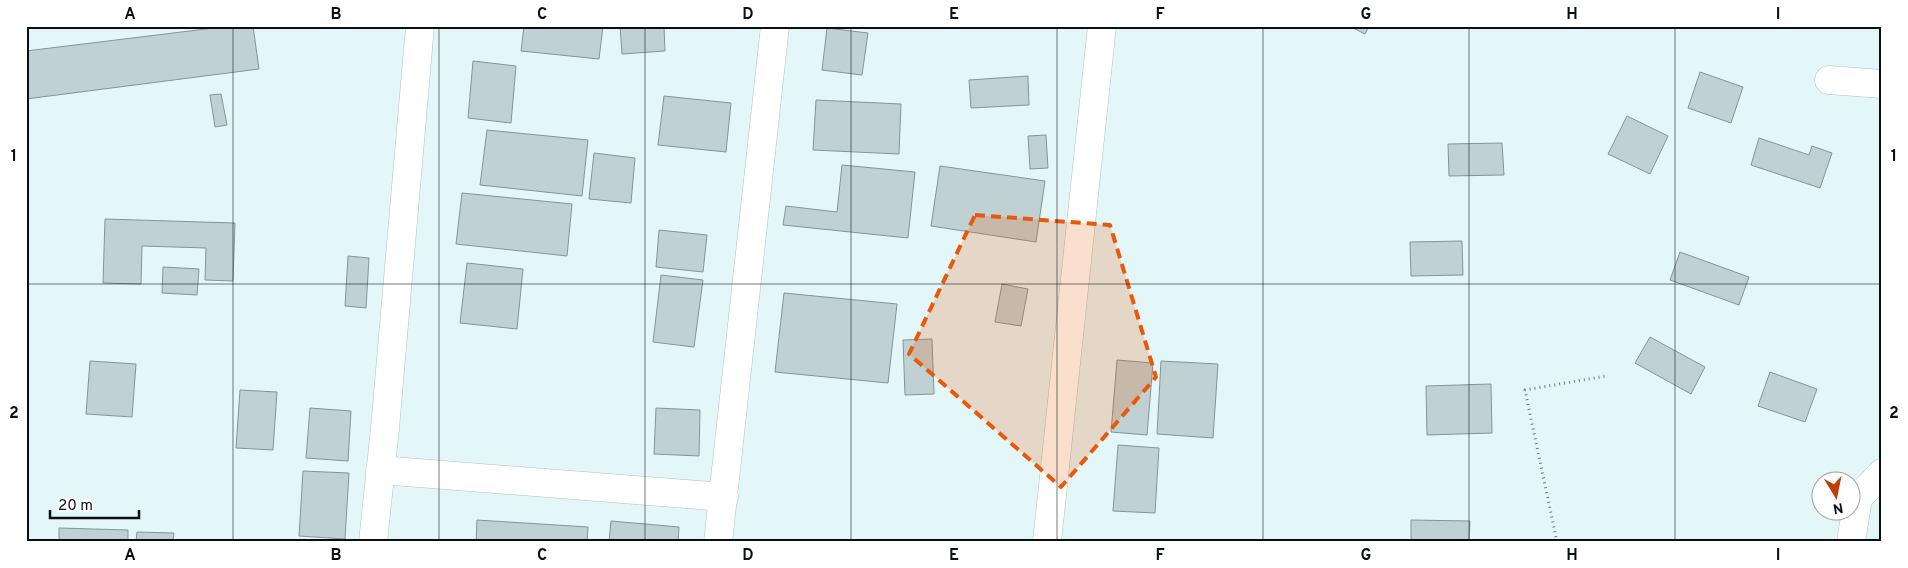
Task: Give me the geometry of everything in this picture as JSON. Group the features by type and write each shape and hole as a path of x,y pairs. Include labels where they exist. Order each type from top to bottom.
{"street":[{"path":"373,542 420,26"},
{"path":"718,542 775,26"},
{"path":"1047,542 1102,26"},
{"path":"1829,80 1882,84"},
{"path":"380,470 724,497"},
{"path":"1851,542 1858,498 1882,473"}],"path":[{"path":"1557,542 1525,390 1606,376"}],"highlighted area":[{"path":"975,215 1110,225 1156,377 1061,487 909,354"}],"building":[{"path":"214,26 253,26 259,69 26,99 26,51 214,28"},
{"path":"524,26 603,26 599,59 521,51"},
{"path":"620,26 664,26 665,51 622,54"},
{"path":"1349,26 1369,26 1365,34"},
{"path":"827,28 868,33 862,75 822,70"},
{"path":"473,61 516,66 511,123 468,118"},
{"path":"1700,72 1743,87 1731,123 1688,108"},
{"path":"1028,76 1029,105 971,108 969,80"},
{"path":"221,94 227,125 215,127 210,95"},
{"path":"664,96 731,103 726,152 658,145"},
{"path":"816,100 901,104 899,154 813,150"},
{"path":"1627,116 1668,136 1650,174 1608,154"},
{"path":"487,130 588,140 582,196 480,185"},
{"path":"1046,135 1048,168 1030,169 1028,136"},
{"path":"1759,138 1809,155 1812,146 1832,153 1820,188 1751,165"},
{"path":"1502,143 1504,175 1449,176 1448,144"},
{"path":"594,153 635,158 631,203 589,199"},
{"path":"842,165 915,172 908,238 783,225 786,206 837,212"},
{"path":"940,166 1045,181 1036,242 931,226"},
{"path":"462,193 572,204 567,256 456,244"},
{"path":"105,219 235,223 233,281 205,280 206,248 142,246 141,284 103,283"},
{"path":"659,230 707,235 703,272 656,267"},
{"path":"1462,241 1463,275 1411,276 1410,242"},
{"path":"1680,252 1749,277 1739,305 1670,280"},
{"path":"348,256 369,258 366,308 345,306"},
{"path":"467,263 523,269 517,329 460,323"},
{"path":"163,267 199,269 197,295 162,293"},
{"path":"661,275 703,280 694,347 653,342"},
{"path":"1002,284 1028,289 1021,326 995,322"},
{"path":"784,293 897,304 888,383 775,372"},
{"path":"1650,337 1705,367 1691,394 1635,363"},
{"path":"932,339 934,394 905,395 903,340"},
{"path":"1117,360 1153,363 1147,435 1111,432"},
{"path":"90,361 136,364 132,417 86,414"},
{"path":"1161,361 1218,364 1213,438 1157,434"},
{"path":"1770,372 1817,389 1805,422 1758,406"},
{"path":"1491,384 1492,433 1427,435 1426,386"},
{"path":"240,390 277,392 273,450 236,448"},
{"path":"310,408 351,411 348,461 306,458"},
{"path":"656,408 700,410 699,456 654,454"},
{"path":"1118,445 1159,448 1155,513 1113,511"},
{"path":"303,471 349,473 345,539 299,536"},
{"path":"477,520 588,527 587,542 476,542"},
{"path":"1411,520 1470,521 1469,542 1411,542"},
{"path":"611,521 679,527 678,542 609,542"},
{"path":"59,528 128,530 128,542 59,542"},
{"path":"137,532 174,533 173,542 136,542"}]}
